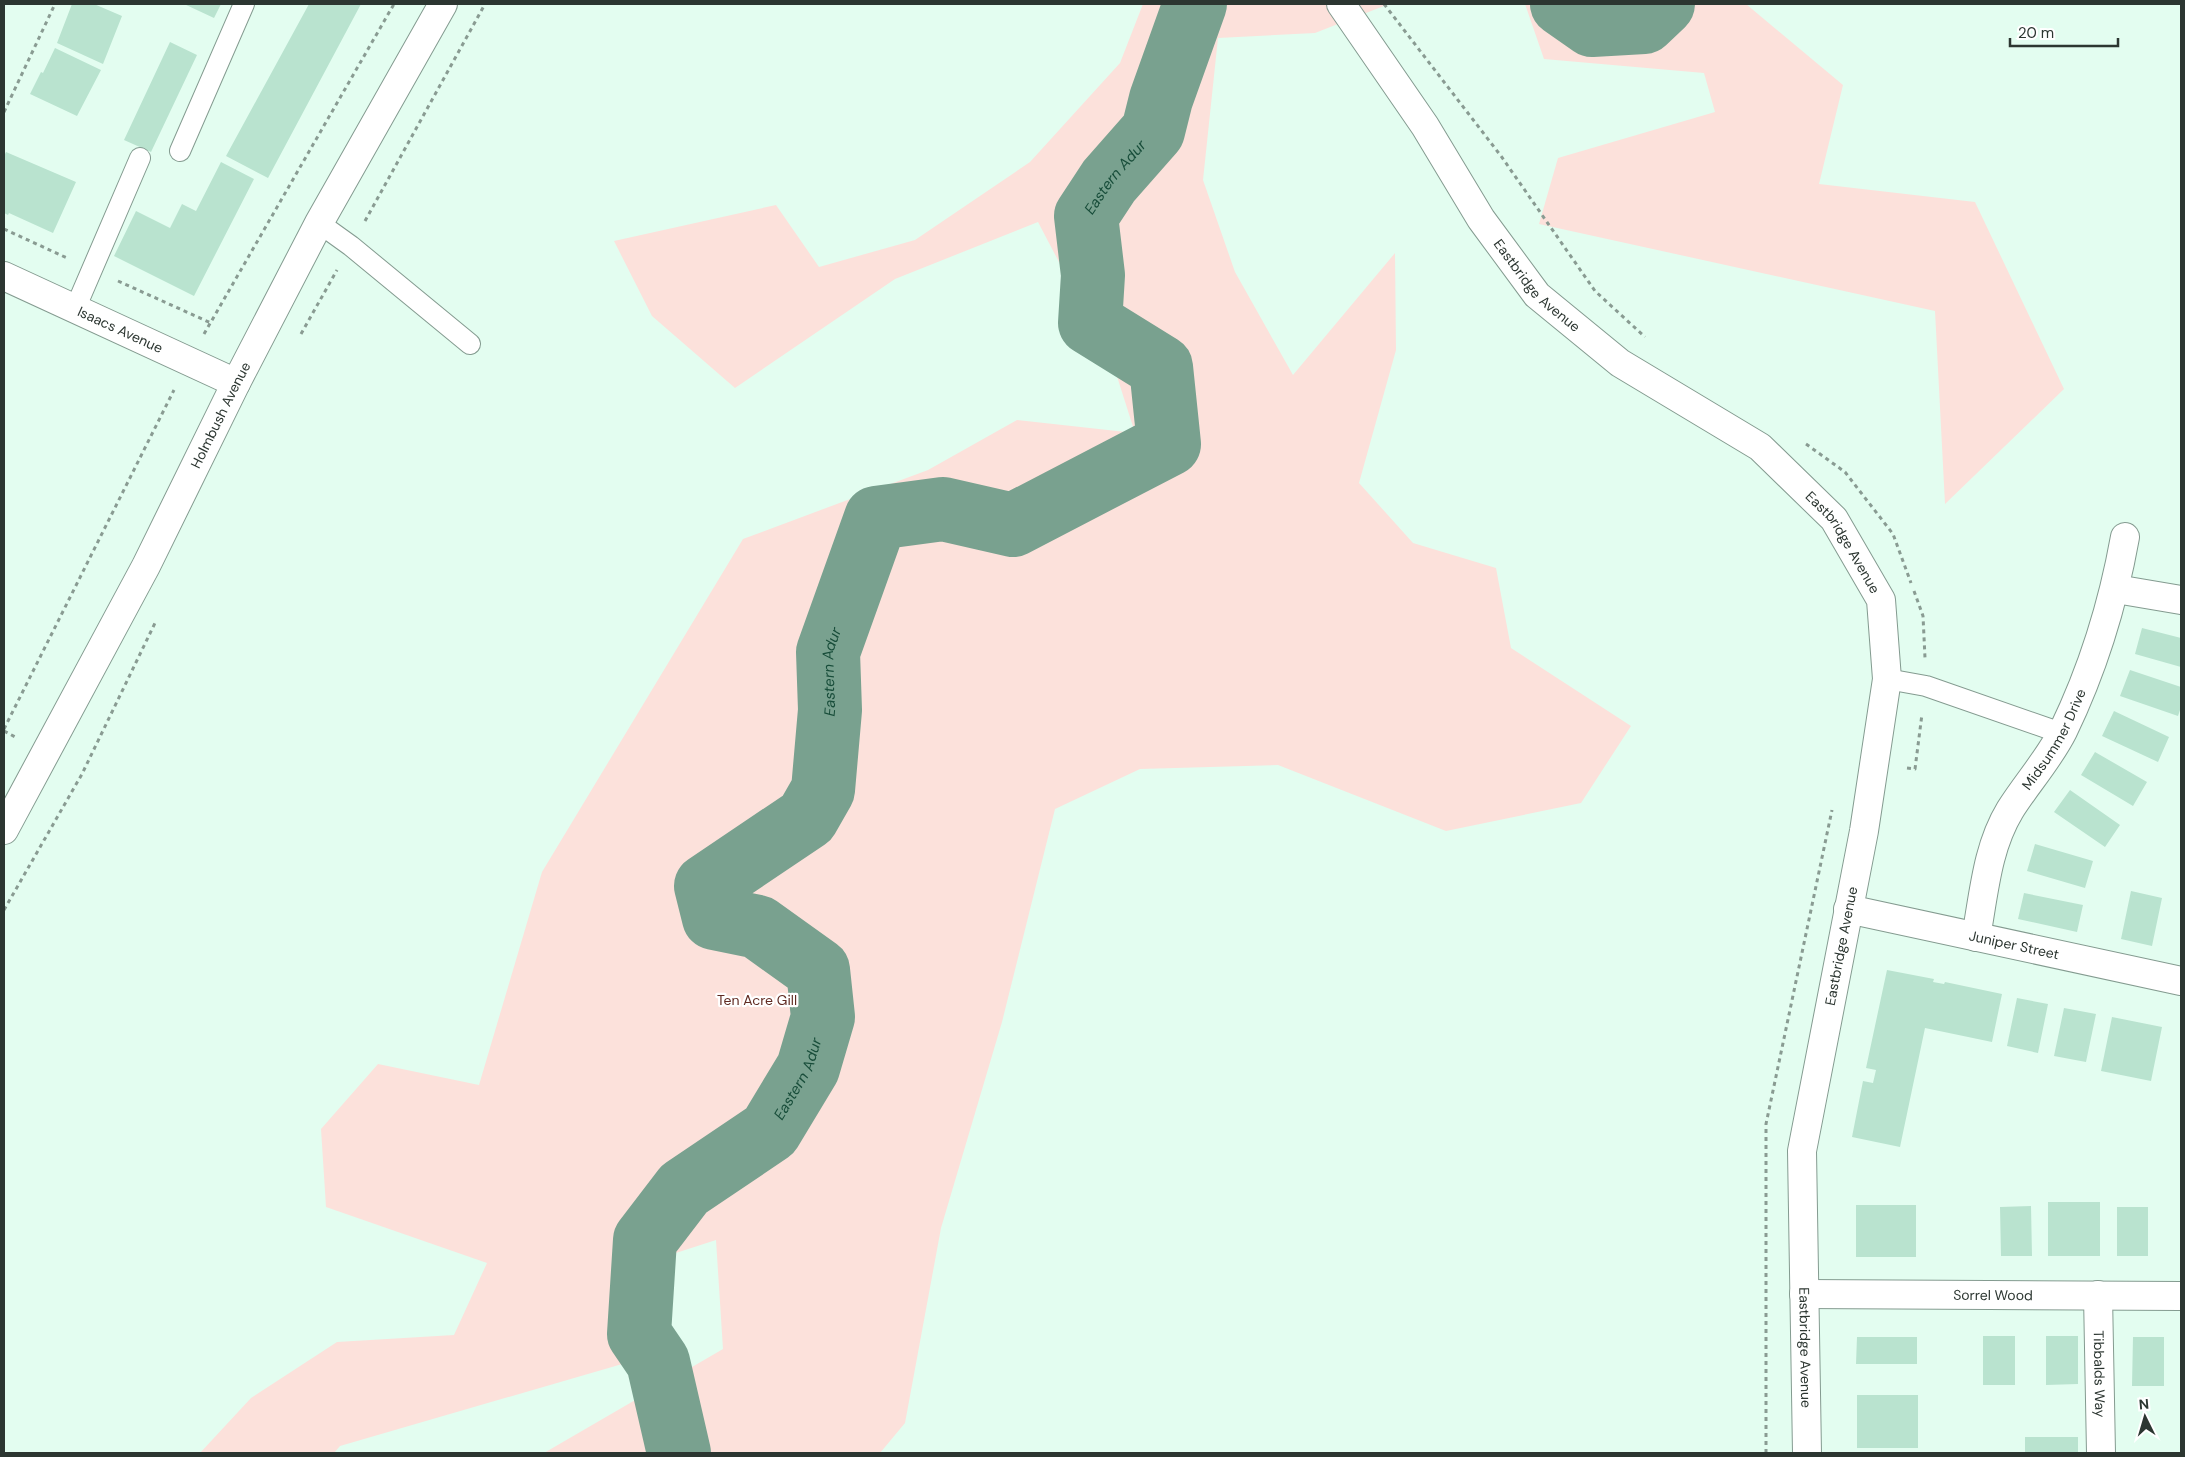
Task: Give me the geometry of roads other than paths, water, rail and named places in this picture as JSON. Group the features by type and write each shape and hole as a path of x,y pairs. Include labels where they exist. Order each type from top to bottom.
{"street":[{"name":"Holmbush Avenue","path":"4,830 146,566 236,383 319,223 443,4"},
{"name":"Eastbridge Avenue","path":"1341,4 1426,126 1481,219 1537,295 1620,363 1760,447 1834,519 1882,600 1887,679 1864,831 1802,1151 1807,1453"},
{"name":"Isaacs Avenue","path":"4,276 236,383"},
{"name":"Midsummer Drive","path":"1976,937 1990,855 2010,811 2061,733 2087,678 2116,589 2125,537"},
{"path":"2116,589 2181,600"},
{"name":"Juniper Street","path":"1848,909 2181,981"},
{"name":"Sorrel Wood","path":"1804,1294 2181,1296"},
{"name":"Tibbalds Way","path":"2098,1295 2101,1453"}],"lane":[{"path":"180,151 244,4"},
{"path":"75,309 140,158"},
{"path":"319,223 351,246 470,344"},
{"path":"1887,679 1926,686 2061,733"}],"waterway":[{"name":"Eastern Adur","path":"679,1453 658,1362 639,1334 645,1240 684,1189 770,1131 808,1068 823,1017 818,970 758,927 714,918 706,886 807,818 823,790 830,710 828,652 876,518 943,509 1013,525 1169,444 1161,367 1090,323 1093,275 1086,216 1109,181 1153,131 1161,99 1195,4"},
{"name":"Eastern Adur","path":"1562,4 1592,25 1644,22 1663,4"}],"park label":[{"name":"Ten Acre Gill","path":"757,1000"}]}
